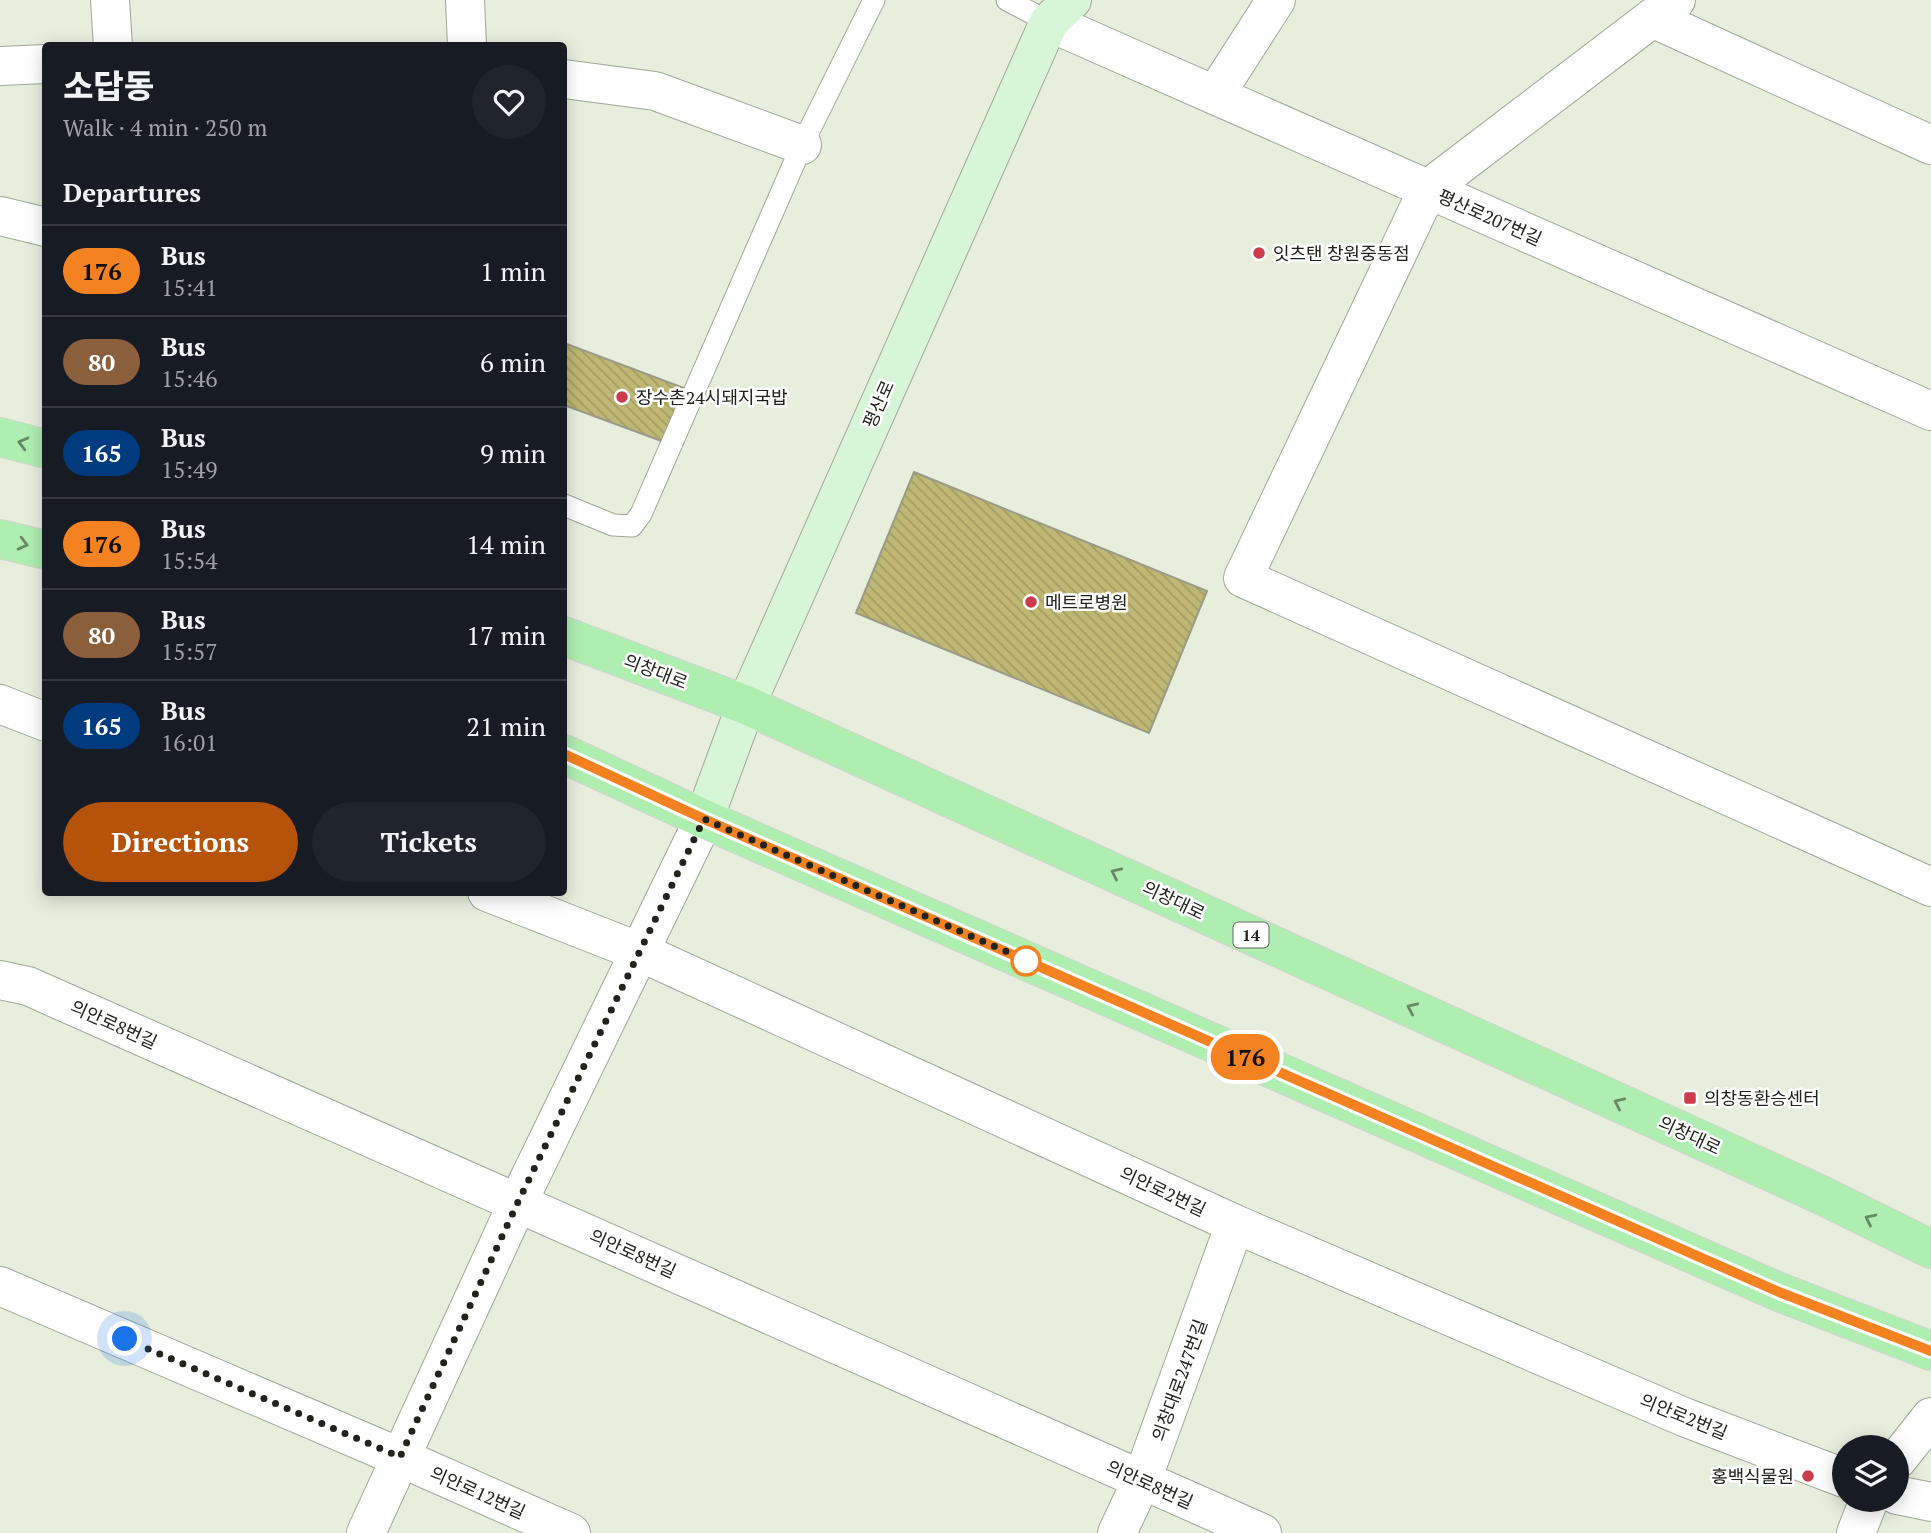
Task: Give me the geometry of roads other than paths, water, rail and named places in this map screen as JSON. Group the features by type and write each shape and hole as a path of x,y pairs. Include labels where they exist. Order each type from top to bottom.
{"main road":[{"name":"평산로","path":"704,819 746,705 1060,11"},
{"path":"0,437 42,448"},
{"path":"0,538 42,549"},
{"name":"의창대로","path":"567,637 746,705 1817,1193 1931,1249"},
{"path":"567,755 704,819 1779,1292 1931,1351"}],"street":[{"path":"110,0 113,42"},
{"path":"465,0 467,42"},
{"path":"1215,94 1276,0"},
{"path":"1931,145 1664,9 1429,189 1243,578 1931,887"},
{"name":"평산로207번길","path":"1060,11 1215,94 1931,411"},
{"path":"0,66 42,64"},
{"path":"567,79 655,91 802,145"},
{"path":"0,216 42,226"},
{"path":"0,704 42,720"},
{"path":"366,1533 518,1202 704,819"},
{"name":"의안로2번길","path":"496,896 640,952 1235,1224 1684,1417 1832,1473"},
{"name":"의안로8번길","path":"0,980 28,986 1262,1533"},
{"name":"의창대로247번길","path":"1117,1533 1142,1480 1235,1224"},
{"name":"의안로12번길","path":"0,1286 400,1457 570,1533"},
{"path":"1909,1445 1931,1417"},
{"path":"1909,1497 1931,1502"},
{"path":"1856,1533 1864,1512"}],"lane":[{"path":"567,506 613,525 632,526 641,513 802,145 874,0"},
{"path":"1007,0 1060,11"}],"place":[{"name":"잇츠탠 창원중동점","path":"1259,253"},
{"name":"장수촌24시돼지국밥","path":"622,397"},
{"name":"메트로병원","path":"1031,602"},
{"name":"의창동환승센터","path":"1690,1098"},
{"name":"홍백식물원","path":"1808,1476"}]}
